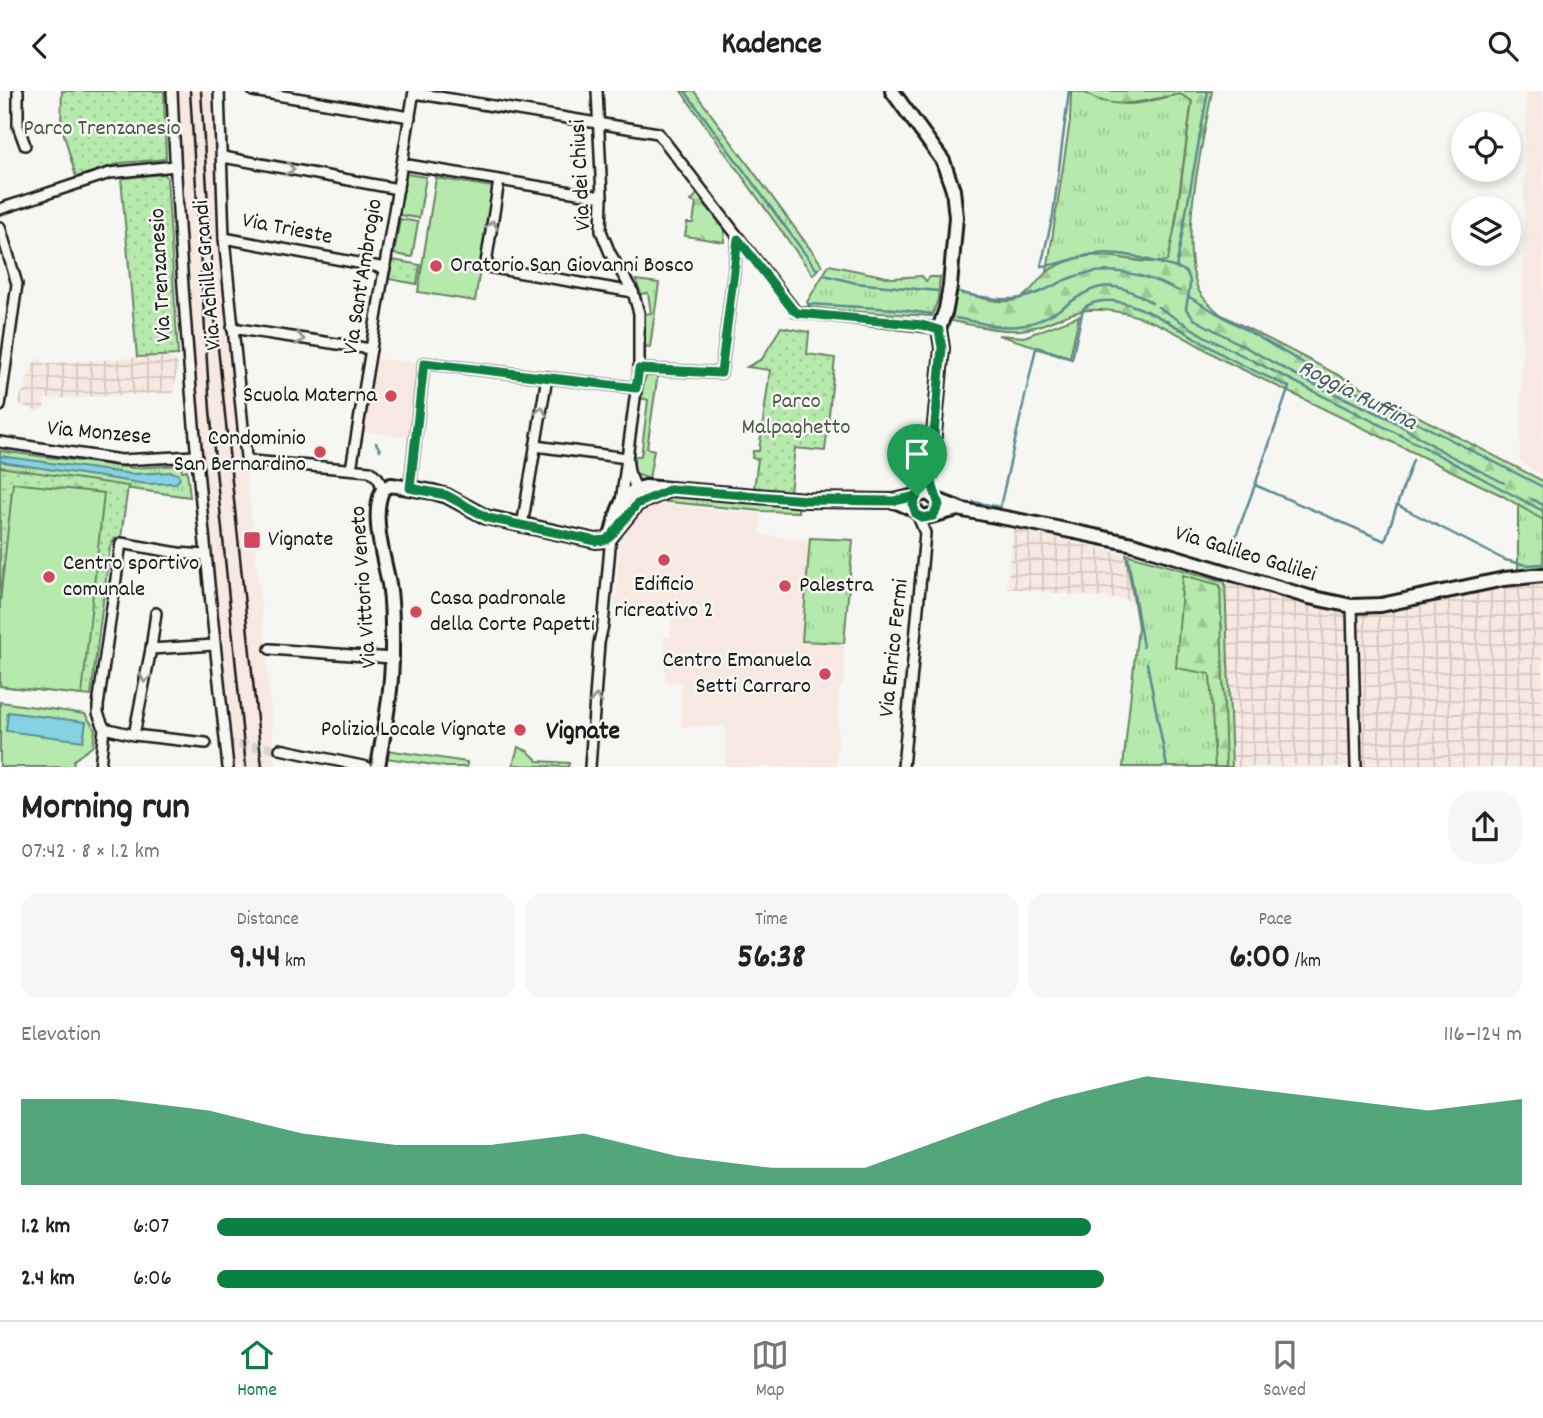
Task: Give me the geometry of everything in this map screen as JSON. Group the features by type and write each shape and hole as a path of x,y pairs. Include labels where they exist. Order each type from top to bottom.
{"street":[{"path":"18,91 18,126 25,145"},
{"name":"Via Trenzanesio","path":"172,91 195,456 228,767"},
{"name":"Via Achille Grandi","path":"219,91 224,238 246,456 251,461 351,469"},
{"path":"253,91 410,117"},
{"name":"Via dei Chiusi","path":"597,91 602,236 633,292 639,313 639,369 620,502"},
{"path":"892,91 943,161 954,196 956,217 949,292 939,330 942,348 925,533"},
{"path":"414,92 660,134 793,310 798,313 922,325 939,330"},
{"name":"Via Sant'Ambrogio","path":"351,469 414,92"},
{"path":"223,157 398,189"},
{"path":"402,164 602,197"},
{"path":"0,209 110,173 175,166"},
{"path":"499,181 486,263 488,267 633,292"},
{"path":"0,227 17,284 0,406"},
{"name":"Via Trieste","path":"224,238 385,268"},
{"path":"639,369 721,373 738,239"},
{"path":"232,328 371,349"},
{"path":"410,488 424,363 636,388"},
{"path":"522,526 547,377"},
{"name":"Via Monzese","path":"0,442 121,460 195,456"},
{"path":"536,446 626,458"},
{"name":"Via dei Chiusi","path":"626,458 637,488"},
{"path":"351,469 373,473 379,478 383,489 391,485 446,495 482,516 596,541 606,540 611,536 637,504 671,489"},
{"path":"590,767 599,643 611,536 620,502 637,488 651,487 758,498 894,501 926,505"},
{"path":"637,488 637,504"},
{"name":"Via Vittorio Veneto","path":"377,767 390,699 392,658 389,585 382,560 378,515 383,489"},
{"path":"620,502 637,504"},
{"path":"925,533 926,505"},
{"name":"Via Galileo Galilei","path":"926,505 1120,541 1309,597 1352,606 1381,605 1504,579 1543,575"},
{"name":"Via Enrico Fermi","path":"903,767 925,533"},
{"path":"100,767 104,728 97,713 121,543 205,555"},
{"path":"1352,606 1356,767"},
{"path":"134,735 156,613"},
{"path":"151,649 214,645"},
{"path":"270,649 392,658"},
{"path":"104,728 134,735 206,743"},
{"path":"279,749 367,767"}],"shaded area":[{"path":"179,91 211,91 220,252 266,648 275,767 235,767 204,480 189,295"},
{"path":"1526,91 1543,91 1543,475 1520,462"},
{"path":"168,356 178,363 173,393 45,399 44,410 36,411 18,403 33,364 39,358 46,363"},
{"name":"Scuola Materna","path":"373,359 420,362 412,438 360,431"},
{"path":"658,504 761,514 760,535 809,540 853,540 844,643 845,679 839,689 837,767 726,767 725,726 681,727 681,683 665,681 664,637 670,637 672,616 614,611 620,543 639,514"},
{"path":"1013,529 1126,554 1133,601 1007,588"},
{"path":"1225,582 1355,614 1543,582 1543,767 1232,767"}],"green space":[{"name":"Parco Trenzanesio","path":"62,91 164,91 166,159 121,163 76,177 61,124"},
{"path":"681,91 694,91 822,265 813,275"},
{"path":"1071,91 1125,104 1180,94 1192,100 1172,247 1168,260 1164,263 1088,255 1047,272 1070,121"},
{"path":"1083,91 1212,91 1191,218 1192,268 1202,296 1220,314 1543,481 1543,520 1501,495 1221,359 1158,324 1141,318 1106,310 1088,310 1030,329 1013,330 952,321 956,291 989,300 1017,300 1027,294 1051,269 1078,258 1097,255 1153,262 1168,260 1192,101 1180,94 1130,103 1106,102"},
{"path":"164,174 167,177 178,355 137,357 121,178"},
{"path":"406,174 426,177 419,218 399,215"},
{"path":"436,178 493,187 475,301 418,292"},
{"path":"698,193 725,230 724,242 685,236 687,223 693,223 696,203 691,201"},
{"path":"400,219 418,222 412,257 394,254"},
{"path":"393,260 420,265 417,284 389,279"},
{"path":"829,265 892,278 922,276 926,281 930,277 940,277 938,299 932,316 810,309 807,302"},
{"path":"636,280 659,283 650,347 644,346 644,314 651,313 648,293 641,294"},
{"path":"1079,316 1070,357 998,335 1024,337"},
{"name":"Parco Malpaghetto","path":"781,327 809,332 807,354 835,358 825,451 795,448 790,492 754,489 758,459 752,458 753,451 759,451 770,370 747,367 762,359"},
{"path":"652,372 658,373 647,448 654,450 649,479 636,474 633,468 635,456 641,456 648,400 641,398 642,387 646,377"},
{"path":"0,451 134,468 181,465 182,471 187,470 190,497 0,471"},
{"name":"Centro sportivo comunale","path":"0,467 128,486 121,538 115,538 110,547 91,696 0,686"},
{"name":"Centro sportivo comunale","path":"13,483 104,493 82,695 0,686 0,602"},
{"path":"675,496 799,503 798,512 659,501"},
{"path":"1518,497 1543,508 1543,568 1518,572"},
{"path":"810,538 853,540 844,643 802,641"},
{"path":"1126,554 1225,582 1232,767 1123,767 1138,627"},
{"path":"1183,575 1220,585 1226,767 1215,767 1210,674 1176,668"},
{"path":"0,702 85,714 95,729 93,746 74,760 73,767 0,767"},
{"path":"518,747 528,751 538,761 569,763 568,767 513,765"},
{"path":"387,750 467,762 467,767 447,767 386,758"}],"water":[{"path":"0,456 132,474 171,472 178,474 180,479 176,483 147,484 8,463 0,461"},
{"path":"8,712 86,722 83,741 6,731"}],"waterway":[{"path":"685,91 817,270"},
{"path":"1069,91 1053,215 1041,266 1106,253 1138,257 1181,269"},
{"path":"1176,268 1208,91"},
{"path":"1183,270 1190,283 1186,309 1194,319 1307,381 1388,418 1447,454 1504,483"},
{"path":"962,294 999,299 1021,298 1080,275 1109,271 1137,275 1179,291"},
{"path":"824,275 856,283 938,291"},
{"name":"Roggia Ruffina","path":"956,318 999,326 1025,325 1044,318 1098,288 1113,287 1130,291 1152,303"},
{"path":"1189,297 1317,371 1543,487"},
{"path":"973,502 1000,507 1036,348 1072,359 1083,309 1097,302 1114,301 1153,314 1228,358 1289,387 1255,485 1385,541 1397,505 1505,560 1526,565 1543,564"},
{"name":"Roggia Ruffina","path":"809,304 932,314"},
{"name":"Roggia Ruffina","path":"1158,307 1204,336 1420,445 1543,511"},
{"path":"376,443 380,450"},
{"path":"1397,505 1413,460"},
{"path":"1230,552 1255,485"},
{"path":"1532,499 1543,505"},
{"path":"1128,558 1143,647"},
{"path":"1147,663 1167,767"}],"tunnel":[{"path":"225,743 280,749"}],"railway":[{"path":"190,91 210,410 246,767"},
{"path":"201,91 215,319 262,767"}],"place":[{"name":"Oratorio San Giovanni Bosco","path":"436,266"},
{"name":"Scuola Materna","path":"391,396"},
{"name":"Condominio San Bernardino","path":"320,452"},
{"name":"Vignate","path":"252,540"},
{"name":"Edificio ricreativo 2","path":"664,560"},
{"name":"Centro sportivo comunale","path":"49,577"},
{"name":"Palestra","path":"785,586"},
{"name":"Casa padronale della Corte Papetti","path":"416,612"},
{"name":"Centro Emanuela Setti Carraro","path":"825,674"},
{"name":"Polizia Locale Vignate","path":"520,730"}],"district":[{"name":"Vignate","path":"583,732"}],"route":[{"path":"738,239 798,313 922,325 939,330 942,348 930,477 939,505 935,515 926,518 916,514 913,505 917,496 894,501 806,500 671,489 637,504 611,536 606,540 596,541 488,518 446,495 410,488 424,363 636,388 639,369 721,373 738,239"}]}
